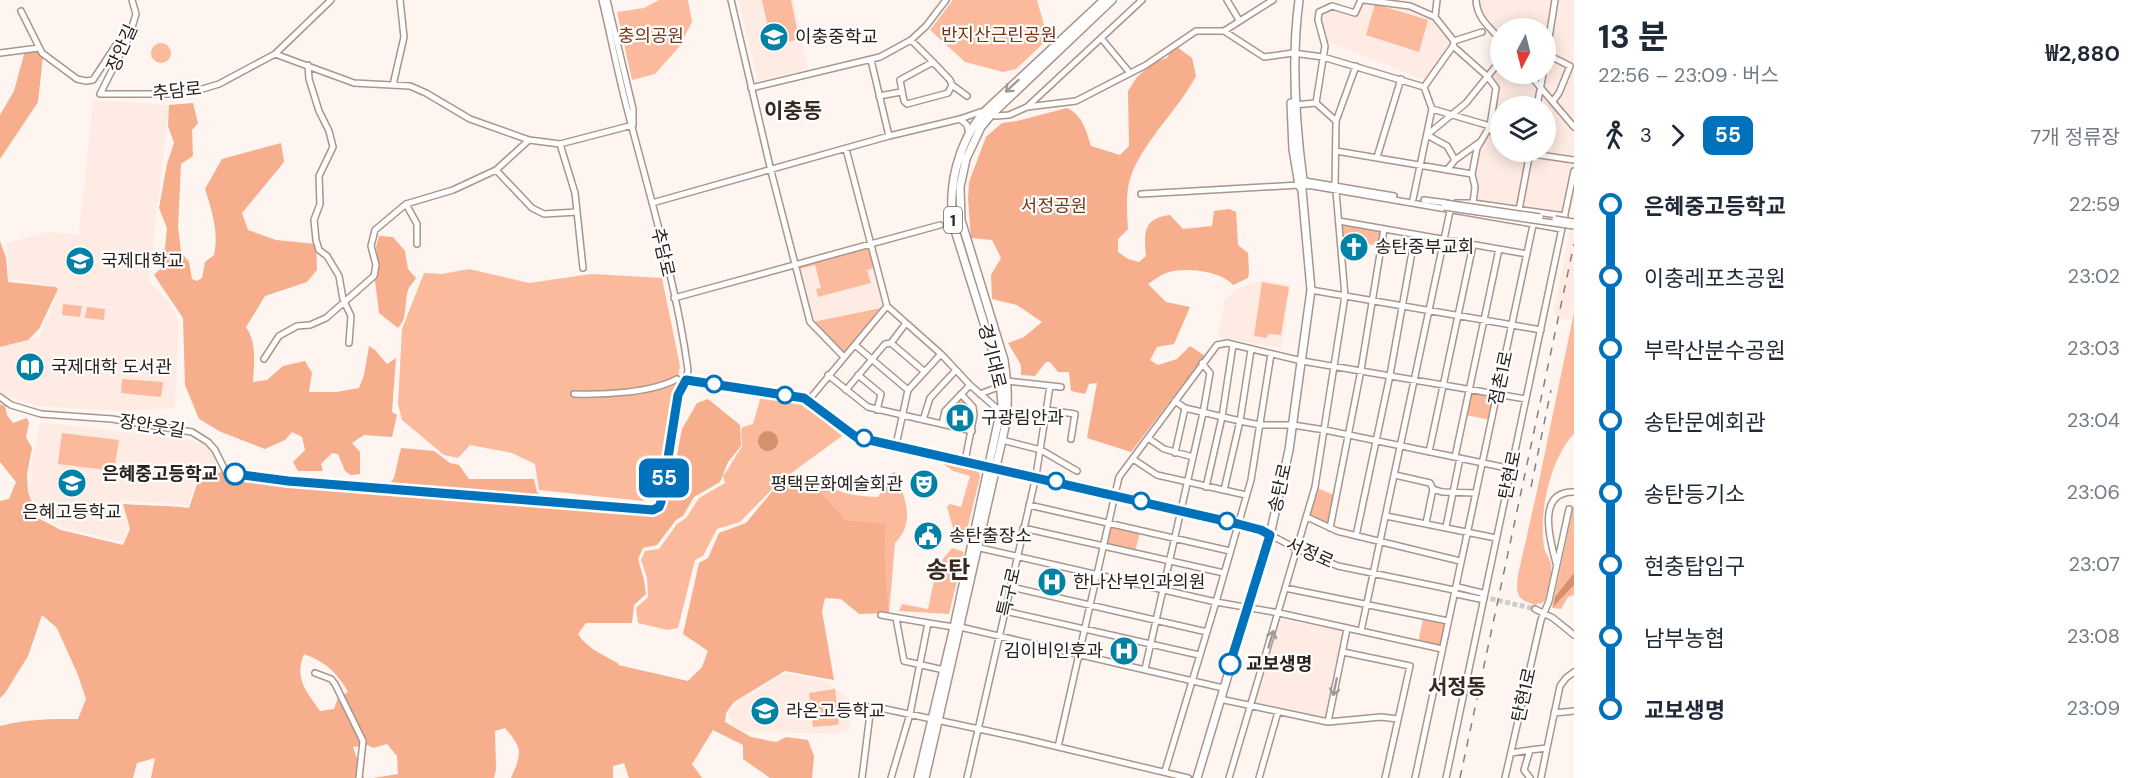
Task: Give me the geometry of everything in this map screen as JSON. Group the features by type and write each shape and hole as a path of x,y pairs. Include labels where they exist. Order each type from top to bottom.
{"main road":[{"name":"경기대로","path":"1088,19 1099,0"},
{"name":"경기대로","path":"1088,19 1104,0"},
{"name":"경기대로","path":"918,778 936,720 993,467 1004,382 957,239 952,213 952,184 969,136 987,114 1088,19 1112,0"},
{"name":"경기대로","path":"1088,19 1118,0"},
{"name":"송탄로","path":"1197,778 1246,608 1270,535 1282,486 1302,361 1311,290 1301,184 1293,149 1292,53 1297,0"},
{"name":"경기대로","path":"987,114 966,159 960,187 959,207 964,235 1001,351 1007,419 993,467"},
{"name":"경기대로","path":"925,778 944,670 957,627"}],"street":[{"name":"장안길","path":"100,94 129,37 136,14 132,0"},
{"name":"추담로","path":"100,94 171,94 219,84 275,54 331,0"},
{"path":"393,85 404,37 400,0"},
{"name":"추담로","path":"602,0 674,298 688,370 686,380"},
{"name":"추담로","path":"607,0 633,109 633,125"},
{"path":"731,0 771,171 810,322 844,357"},
{"path":"751,88 871,60 896,50 926,26 946,0"},
{"path":"1027,107 1142,0"},
{"path":"1227,0 1239,20"},
{"path":"1224,31 1273,0"},
{"path":"1316,103 1325,46 1318,20 1319,12 1332,6 1355,13 1363,0 1396,2 1435,17 1453,43 1488,77 1496,88 1495,96"},
{"path":"1435,17 1437,0"},
{"path":"1476,0 1481,18 1490,28"},
{"path":"1552,18 1555,0"},
{"path":"21,11 39,48 46,56 81,81 89,81 97,75 116,45 129,37"},
{"path":"652,203 980,112 1009,115 1027,107 1076,101 1146,65 1196,30 1224,31 1264,57 1292,53 1323,57 1424,87"},
{"path":"1424,87 1453,43 1482,32"},
{"path":"1101,38 1130,73"},
{"path":"911,40 950,80 952,85 967,96"},
{"path":"0,54 39,48"},
{"path":"275,54 354,83 410,86 470,118 529,140 560,144 633,125"},
{"path":"1556,59 1572,67 1556,97"},
{"path":"871,60 889,136"},
{"path":"933,62 900,80 904,101 908,104 948,93 952,85"},
{"path":"308,65 309,79 333,147 319,176 320,204 314,220 316,240 319,250 327,256 339,276 351,316 349,343"},
{"path":"1229,778 1315,487 1346,296 1335,188 1336,121 1356,66"},
{"path":"1427,135 1452,116 1490,74"},
{"path":"1377,157 1401,79"},
{"path":"1538,84 1549,96"},
{"path":"1539,96 1541,84"},
{"path":"1413,199 1431,109 1424,87"},
{"path":"1043,91 1040,99 1048,104"},
{"path":"879,96 901,92"},
{"path":"1293,105 1316,103 1336,121"},
{"path":"1556,104 1574,128"},
{"path":"1431,109 1490,127"},
{"path":"1566,116 1574,115"},
{"path":"960,119 967,125 969,136"},
{"path":"1473,203 1475,187 1472,174 1477,148 1490,128"},
{"path":"1427,135 1447,146 1455,160"},
{"path":"264,359 279,336 297,326 309,325 326,318 374,276 376,265 371,246 375,230 406,204 453,190 496,170 529,140"},
{"path":"1447,170 1455,160 1481,141"},
{"path":"560,144 575,193 583,268"},
{"path":"846,149 887,306 941,354 1007,419"},
{"path":"1336,151 1472,174"},
{"path":"1556,157 1574,160"},
{"path":"1519,210 1528,162"},
{"path":"496,170 532,208 544,214 577,212"},
{"name":"탄현로","path":"1446,778 1574,171"},
{"path":"1141,194 1301,184 1413,199 1533,225 1562,229"},
{"path":"1335,188 1446,207 1574,224"},
{"path":"1446,207 1473,203 1565,216"},
{"path":"406,204 417,224 417,244"},
{"path":"1361,632 1445,240 1446,207"},
{"path":"1339,221 1527,254"},
{"path":"674,298 940,225"},
{"name":"점촌1로","path":"1415,778 1533,225"},
{"path":"1330,528 1384,229"},
{"path":"1356,536 1390,375 1415,235"},
{"path":"1429,452 1473,245"},
{"path":"1446,527 1470,388 1499,249"},
{"path":"1311,290 1541,330"},
{"path":"808,401 887,306"},
{"path":"891,344 906,323"},
{"path":"846,390 885,344 891,344 925,372"},
{"path":"855,345 908,390"},
{"path":"1058,747 1119,477 1217,345 1233,345 1302,361 1444,383 1526,399"},
{"path":"1206,487 1222,417 1233,345"},
{"path":"1224,490 1240,421 1251,350"},
{"path":"896,445 908,390 941,354"},
{"path":"1165,771 1251,480 1271,354"},
{"path":"1145,669 1203,413 1210,373 1202,363"},
{"path":"923,420 930,398 956,370"},
{"path":"828,375 868,407 972,431"},
{"path":"858,375 880,394 877,410"},
{"path":"574,394 601,395 630,391 669,383 677,379"},
{"name":"장안웃길","path":"0,397 11,405 40,414 112,419 192,432 208,442 215,450 227,474 288,481 653,510 659,507 661,502 678,395 686,380"},
{"name":"서정로","path":"686,380 804,398 856,437 1036,476 1238,524 1261,530 1338,566 1454,590 1456,594 1480,599 1484,597"},
{"path":"980,394 1004,382 1061,387"},
{"path":"942,424 945,411 970,385"},
{"name":"특구로","path":"967,778 1036,476 1050,386"},
{"path":"961,394 972,407 974,415 965,461"},
{"path":"1175,401 1185,408 1240,421 1260,425 1293,425 1325,430 1512,469"},
{"path":"1175,453 1185,408"},
{"path":"1047,410 1074,414 1071,439"},
{"path":"1148,438 1164,449 1193,457"},
{"path":"1002,440 1041,450 1077,471"},
{"path":"1133,459 1157,475 1246,495"},
{"path":"1395,475 1430,483 1433,489 1426,523"},
{"path":"1433,489 1476,493"},
{"path":"1557,564 1549,536 1550,508 1553,499 1560,493 1572,492"},
{"path":"1029,505 1230,552"},
{"name":"탄현1로","path":"1505,778 1544,613 1549,601 1569,509"},
{"path":"1307,516 1330,528 1356,536 1460,561"},
{"path":"1386,516 1496,538"},
{"path":"1023,528 1224,573"},
{"path":"975,547 1216,602 1279,613 1442,649"},
{"path":"1011,587 1207,632"},
{"path":"1285,588 1448,621"},
{"path":"1535,609 1553,618 1574,635"},
{"path":"1005,611 1199,655"},
{"path":"881,615 1000,636 1223,688"},
{"path":"896,618 904,661 944,670"},
{"path":"891,778 910,714 928,622"},
{"path":"1328,722 1347,629"},
{"path":"1342,652 1410,666 1385,778"},
{"path":"1541,778 1560,686 1574,672"},
{"path":"315,673 331,679 335,684 363,741 359,778"},
{"path":"1220,699 1328,722 1381,717 1398,719"},
{"path":"862,778 871,706 1188,778"},
{"path":"1554,713 1574,711"},
{"path":"1259,778 1278,712"},
{"path":"1511,753 1548,748"},
{"path":"1530,750 1524,770 1530,778"}],"shaded area":[{"name":"이충중학교","path":"738,0 793,0 808,69 758,81"},
{"path":"1478,0 1574,0 1574,198 1570,215 1473,203 1472,174 1477,148 1490,126 1490,162 1556,162 1556,96 1495,96 1496,88 1493,84 1556,84 1556,18 1490,18 1490,28 1481,18"},
{"path":"1361,2 1410,9 1432,18 1450,39 1450,45 1425,80 1325,41 1319,18 1320,13 1328,9 1355,17"},
{"name":"국제대학교","path":"93,100 169,105 149,281 169,302 179,322 175,408 115,411 38,406 0,392 0,348 39,337 60,287 9,279 7,243 48,232 79,235"},
{"path":"1574,210 1574,309 1571,321 1553,315"},
{"path":"868,246 883,306 813,322 798,265"},
{"path":"1262,280 1290,285 1282,348 1218,337 1225,299 1239,288"},
{"path":"40,422 191,440 210,447 223,469 220,472 198,472 188,505 119,500 128,529 122,542 64,528 41,518 30,492 31,468"},
{"path":"764,431 772,431 778,437 778,445 772,451 764,451 758,445 758,437"},
{"path":"1574,573 1574,585 1553,607 1555,597"},
{"path":"1278,619 1344,631 1327,718 1254,703"},
{"path":"785,673 828,682 850,700 850,730 838,734 744,731 732,724 728,714 737,703"}],"green space":[{"name":"충의공원","path":"659,0 688,0 692,22 679,47 655,74 632,80 617,12 644,8"},
{"path":"762,0 791,0 799,39 772,46"},
{"name":"반지산근린공원","path":"953,0 1037,0 1048,39 1016,69 1003,72 965,62 930,30"},
{"path":"1375,4 1428,20 1419,52 1366,35"},
{"path":"161,43 168,46 171,53 168,60 161,63 154,60 151,53 154,46"},
{"name":"서정공원","path":"1177,47 1192,58 1196,76 1146,147 1132,173 1127,194 1128,229 1118,239 1118,252 1128,259 1139,262 1146,256 1147,228 1155,219 1170,215 1183,229 1212,226 1214,211 1229,209 1236,212 1238,245 1248,253 1249,272 1248,278 1233,285 1221,276 1212,273 1184,270 1166,273 1148,284 1166,302 1190,307 1174,344 1157,347 1150,360 1158,365 1177,359 1190,346 1205,356 1131,452 1087,438 1097,383 1089,384 1085,394 1071,391 1069,372 1058,372 1050,362 1046,362 1035,376 1021,375 1021,365 1008,343 1024,337 1042,322 1017,305 992,299 991,275 1001,258 992,240 971,238 969,182 986,137 1002,123 1067,108 1080,119 1091,146 1120,155 1129,146 1128,91 1137,77 1154,62 1167,58 1170,52"},
{"path":"34,50 43,56 38,102 0,159 0,115 14,91 25,51"},
{"path":"193,103 198,123 192,130 193,156 181,164 178,227 181,252 189,262 192,279 197,281 202,278 205,262 214,255 215,230 205,189 222,159 281,143 284,162 242,213 248,230 276,240 316,244 317,270 307,282 265,296 246,327 253,346 253,382 267,380 283,366 305,361 312,373 309,392 337,392 359,388 364,375 369,346 387,364 396,358 392,412 397,415 392,437 364,435 352,443 360,452 360,474 351,475 345,471 338,454 332,453 321,464 323,471 298,471 293,462 305,450 302,437 292,432 285,440 265,449 221,432 199,419 185,385 183,318 154,275 163,266 167,228 159,208 167,164 174,143 168,126 169,105"},
{"path":"1341,222 1382,230 1380,246 1342,240"},
{"path":"379,236 393,237 405,251 408,269 416,278 409,287 405,315 398,328 379,313 375,281 379,270 376,247"},
{"path":"0,241 6,258 8,282 58,289 39,329 28,340 0,347"},
{"path":"868,246 873,268 867,270 871,283 818,297 816,289 821,288 815,265 799,269 798,265"},
{"path":"469,269 529,283 591,274 662,278 680,366 655,497 643,501 539,490 535,464 512,453 470,445 458,458 444,455 402,420 398,404 402,329 424,273 442,274"},
{"path":"1262,282 1289,287 1281,335 1269,334 1266,338 1254,336"},
{"path":"63,304 82,306 80,317 62,315"},
{"path":"87,307 105,309 104,320 85,318"},
{"path":"880,308 844,353 813,322"},
{"path":"1574,312 1574,434 1558,458 1547,489 1543,537 1551,572 1545,600 1536,605 1524,601 1519,595 1518,575"},
{"path":"122,379 163,382 161,397 121,393"},
{"path":"1470,388 1496,393 1490,420 1466,415"},
{"path":"761,396 797,402 842,436 779,482 740,522 717,529 703,556 695,560 678,628 667,630 638,623 636,608 648,597 647,578 641,560 645,551 659,549 677,524 686,518 699,498 725,483 723,476 742,447 741,430 753,424"},
{"path":"960,398 972,412 970,430 944,424 947,412"},
{"path":"708,399 740,425 741,446 728,462 720,482 694,497 683,516 676,520 657,545 643,548 638,559 646,594 634,605 632,623 586,623 578,634 591,647 618,665 688,681 702,667 708,651 683,634 699,563 708,558 719,533 746,523 780,482 795,474 807,477 846,520 886,524 885,552 889,613 859,614 841,599 825,598 822,611 834,680 785,671 734,702 726,713 725,722 751,737 776,742 786,737 808,740 814,756 812,778 770,778 743,759 743,745 713,730 692,764 702,778 629,778 624,763 613,766 613,778 511,778 519,752 518,746 505,728 495,731 496,769 494,778 373,778 398,774 397,756 387,744 373,748 368,745 353,747 364,778 151,778 155,758 137,763 133,778 0,778 0,726 48,719 78,719 86,699 57,628 42,615 28,656 0,698 0,501 9,499 16,482 0,462 0,404 5,406 7,415 13,423 27,418 29,423 26,437 32,448 27,474 28,492 38,518 61,530 123,545 130,529 123,504 189,508 200,475 224,472 386,488 394,478 401,448 434,451 450,463 459,465 469,479 534,479 537,492 549,503 656,512 669,497 682,429 697,403","holes":["304,654 335,673 348,692 338,698 334,709 320,711 303,684 301,663"]},
{"path":"62,433 119,440 114,471 58,464"},
{"path":"942,463 979,471 980,477 965,538 955,535 947,507 950,504 961,507 970,476 953,471"},
{"path":"894,471 905,499 907,517 902,535 895,543 889,613 885,552 886,525 846,520 807,477 810,476 842,492 878,497"},
{"path":"1317,488 1334,495 1329,524 1309,515"},
{"path":"1574,504 1574,595 1568,597 1561,609 1552,608"},
{"path":"1115,525 1140,532 1135,552 1107,544 1110,529"},
{"path":"952,548 964,552 949,614 899,611 902,604 928,609 937,566"},
{"path":"1423,619 1445,623 1440,647 1418,643"},
{"path":"835,689 839,723 813,727 809,693"}],"tunnel":[{"path":"1454,590 1535,609"}],"railway":[{"path":"1460,778 1574,244"},
{"path":"1531,487 1551,390"}],"bus line":[{"name":"55","path":"235,474 288,481 653,510 659,507 661,502 678,395 686,380 804,398 856,437 1036,476 1238,524 1261,530 1270,535 1230,664"}],"place":[{"name":"이충중학교","path":"774,37"},
{"name":"송탄중부교회","path":"1354,247"},
{"name":"국제대학교","path":"80,261"},
{"name":"국제대학 도서관","path":"30,367"},
{"name":"구광림안과","path":"960,418"},
{"name":"은혜중고등학교","path":"235,474"},
{"name":"은혜고등학교","path":"72,483"},
{"name":"평택문화예술회관","path":"924,484"},
{"name":"송탄출장소","path":"928,536"},
{"name":"한나산부인과의원","path":"1052,582"},
{"name":"김이비인후과","path":"1124,651"},
{"name":"교보생명","path":"1230,664"},
{"name":"라온고등학교","path":"765,711"}],"district":[{"name":"이충동","path":"793,111"},
{"name":"송탄","path":"948,570"},
{"name":"서정동","path":"1457,687"}]}
